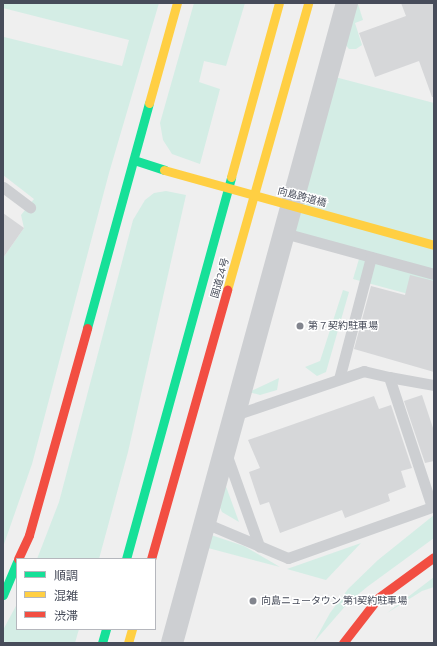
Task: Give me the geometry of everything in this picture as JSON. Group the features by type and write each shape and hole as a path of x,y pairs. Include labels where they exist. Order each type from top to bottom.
{"main road":[{"path":"18,558 29,535 177,3"},
{"name":"国道24号","path":"126,558 279,3"},
{"name":"国道24号","path":"152,558 308,3"},
{"name":"向島跨道橋","path":"134,160 164,170 434,245"},
{"path":"343,643 378,598 434,557"},
{"path":"3,595 16,564"},
{"path":"102,643 106,630"},
{"path":"129,643 131,630"}],"street":[{"path":"172,643 347,3"}],"lane":[{"path":"3,187 30,207"},
{"path":"284,233 434,274"},
{"path":"339,379 371,257"},
{"path":"235,415 364,371 434,385"},
{"path":"205,523 288,558 432,507 389,377"},
{"path":"225,451 259,546"}],"green space":[{"path":"3,3 159,3 109,173 32,464 3,547 3,258 24,228 21,215 34,199 3,175 3,41 4,37 122,66 129,40 3,8"},
{"path":"194,3 245,3 226,66 204,61 199,82 220,89 200,164 172,154 163,140 160,123"},
{"path":"358,4 363,20 355,23 362,45 356,49 349,49 344,43 351,5"},
{"path":"335,77 434,103 434,301 353,279 359,259 292,239"},
{"path":"166,191 186,195 128,452 99,558 37,558 59,502 133,220 145,200 154,193"},
{"path":"343,290 349,292 326,372 317,376 305,367 320,361"},
{"path":"279,378 277,390 260,395 249,392"},
{"path":"224,481 239,522 222,512 217,501"},
{"path":"434,515 434,538 367,587 348,603 314,642 330,613 348,589 378,560"},
{"path":"211,535 244,546 280,567 208,548"},
{"path":"361,543 326,580 287,569"},
{"path":"434,577 434,587 422,591 387,613"},
{"path":"16,606 16,630 79,630 75,643 3,643 3,630"}],"building":[{"path":"401,3 434,3 434,97 432,97 419,61 375,77 359,33 406,16"},
{"path":"3,213 24,228 3,258"},
{"path":"410,275 434,281 434,372 354,349 371,286 405,295"},
{"path":"422,395 434,431 434,461 425,463 404,401"},
{"path":"374,396 379,409 391,405 412,468 401,471 406,487 388,494 390,501 345,518 342,510 280,533 269,502 260,505 249,472 260,468 248,440"}],"traffic: fast":[{"path":"87,328 149,103"},
{"path":"134,160 164,170"},
{"path":"126,558 231,177"},
{"path":"3,595 16,564"},
{"path":"102,643 106,630"}],"traffic: slow":[{"path":"149,103 177,3"},
{"path":"231,177 279,3"},
{"path":"227,290 308,3"},
{"path":"164,170 434,245"},
{"path":"128,643 132,630"}],"traffic: jam":[{"path":"151,558 227,290"},
{"path":"18,558 29,535 87,328"},
{"path":"343,643 378,598 434,557"}],"place":[{"name":"第７契約駐車場","path":"300,326"},
{"name":"向島ニュータウン 第1契約駐車場","path":"253,601"}]}
